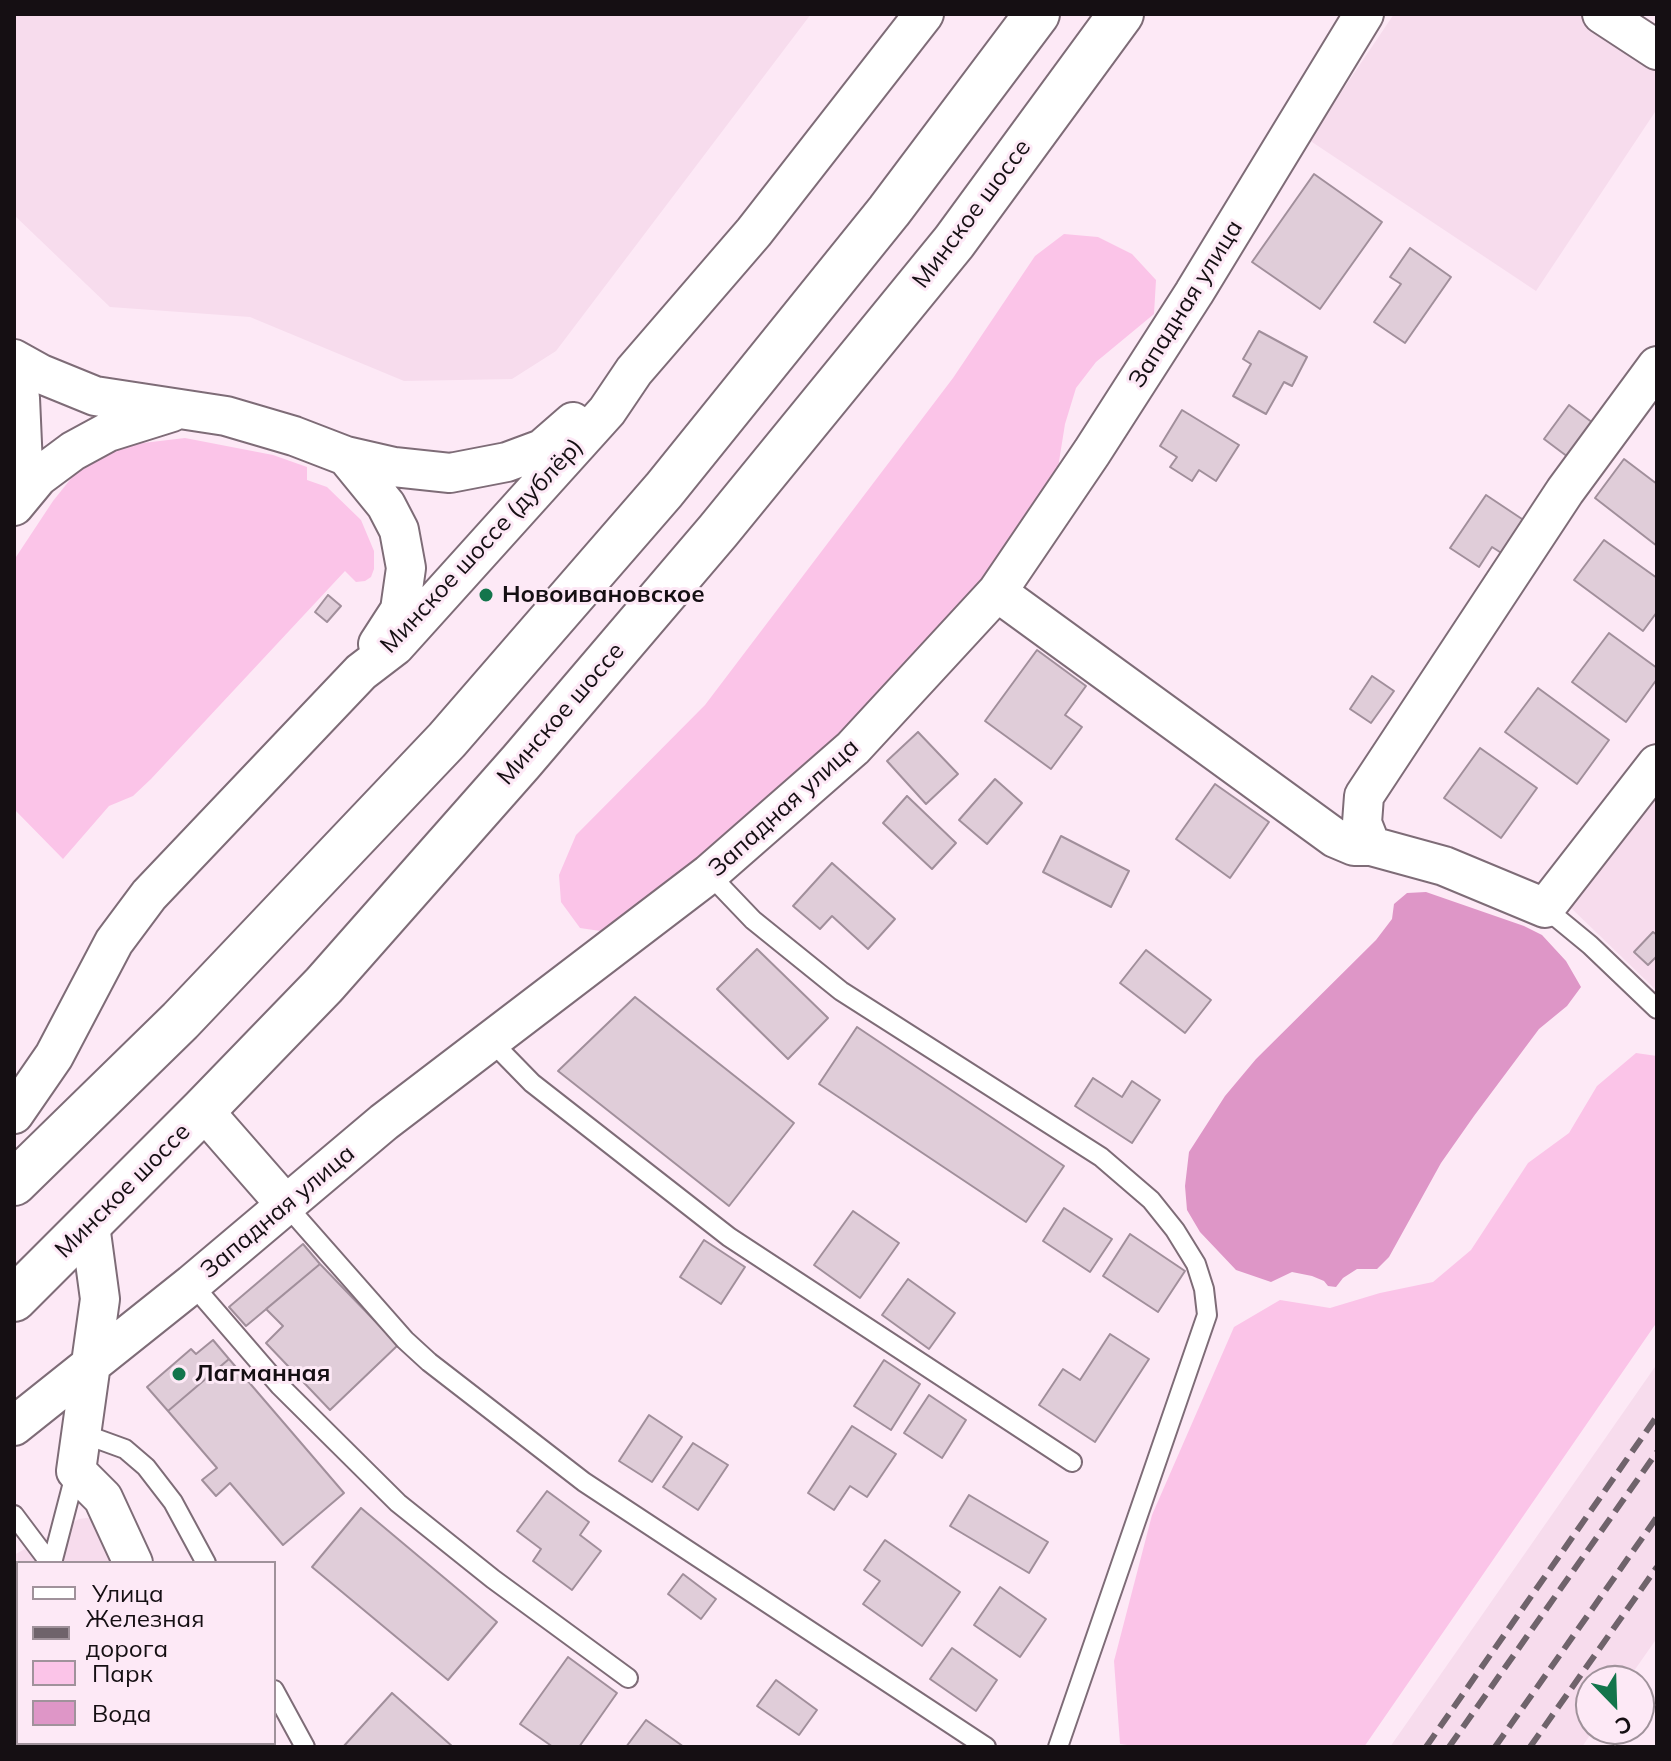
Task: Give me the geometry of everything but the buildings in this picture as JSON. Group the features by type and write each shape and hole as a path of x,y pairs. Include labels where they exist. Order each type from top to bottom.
{"highway":[{"path":"14,1183 180,1021 447,740 674,478 889,211 1037,14"},
{"name":"Минское шоссе","path":"14,1299 324,985 521,762 718,531 954,242 1121,14"}],"street":[{"name":"Минское шоссе (дублёр)","path":"14,1114 54,1056 114,942 149,895 361,672 395,646 607,411 634,371 754,232 924,14"},
{"name":"Западная улица","path":"14,1426 287,1206 384,1122 709,874 853,748 997,592 1186,306 1364,14"},
{"path":"1602,14 1657,50"},
{"path":"14,359 41,374 95,396 226,416 294,436 346,456 394,467 450,473 507,462 542,449 634,371"},
{"path":"1371,846 1362,823 1364,796 1565,491 1657,366"},
{"path":"14,384 20,398 23,466 14,491"},
{"path":"14,506 38,477 73,451 108,432 178,410"},
{"path":"346,456 386,505 399,530 406,568 400,610 361,672"},
{"path":"997,592 1335,838 1354,846 1371,846 1444,866 1545,908 1657,764"},
{"path":"203,1110 287,1206"},
{"path":"90,1225 100,1299 76,1471 103,1498 132,1561"}],"lane":[{"path":"709,874 753,920 841,991 1101,1157 1151,1200 1196,1264 1204,1289 1207,1315 1058,1747"},
{"path":"1545,908 1590,945 1657,1009"},
{"path":"492,1042 532,1083 729,1237 1072,1462"},
{"path":"287,1206 421,1355 584,1482 986,1747"},
{"path":"192,1284 280,1386 398,1503 493,1579 628,1678"},
{"path":"81,1433 125,1449 146,1467 173,1502 205,1561"},
{"path":"52,1561 76,1471"},
{"path":"14,1515 49,1561"},
{"path":"276,1694 305,1747"}],"shaded area":[{"path":"14,14 811,14 556,351 512,379 404,381 250,317 110,307 14,215"},
{"path":"1394,14 1582,14 1657,64 1657,109 1536,291 1309,140"},
{"path":"1657,789 1657,991 1569,906"},
{"path":"1657,1364 1657,1638 1638,1665 1575,1665 1575,1745 1583,1745 1582,1747 1390,1747"},
{"path":"94,1517 113,1561 16,1561 16,1745 92,1745 14,1747 14,1555 79,1519"}],"green space":[{"path":"1064,234 1098,237 1132,254 1156,280 1154,314 1096,362 1076,388 1065,424 1057,474 979,588 833,746 607,932 580,928 561,902 559,875 576,835 705,705 953,378 1035,256"},
{"path":"185,438 273,455 307,467 307,480 327,487 361,520 374,551 374,569 371,577 356,582 345,571 151,779 133,796 109,806 63,859 14,809 14,560 73,476 97,459 126,445"},
{"path":"1636,1053 1657,1056 1657,1322 1364,1747 1142,1747 1120,1744 1114,1661 1152,1515 1234,1327 1280,1300 1330,1308 1433,1282 1471,1250 1528,1163 1569,1133 1597,1086"}],"water":[{"path":"1426,892 1542,935 1566,961 1581,987 1567,1006 1539,1029 1474,1116 1441,1163 1389,1257 1377,1269 1357,1269 1336,1287 1328,1286 1312,1276 1292,1272 1271,1282 1236,1270 1200,1232 1187,1210 1185,1186 1189,1152 1225,1096 1256,1059 1376,940 1392,919 1394,904 1407,893"}],"railway":[{"path":"1426,1747 1657,1416"},
{"path":"1449,1747 1657,1452"},
{"path":"1495,1747 1657,1517"},
{"path":"1530,1747 1657,1567"}],"place":[{"name":"Новоивановское","path":"486,595"},
{"name":"Лагманная","path":"179,1374"}]}
